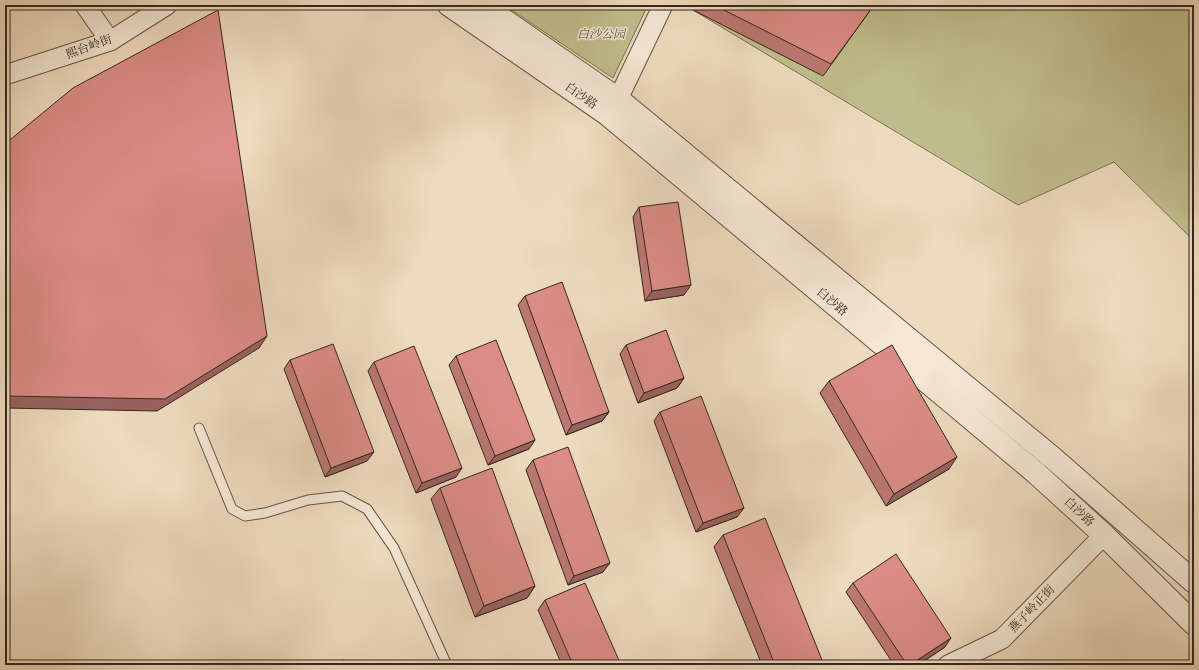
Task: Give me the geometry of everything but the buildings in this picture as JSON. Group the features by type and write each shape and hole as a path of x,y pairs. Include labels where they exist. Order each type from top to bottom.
{"street":[{"path":"85,5 110,41"},
{"name":"熙台岭街","path":"5,75 110,41 167,5"},
{"name":"白沙路","path":"449,5 607,114 1036,473 1104,535 1194,624"},
{"name":"白沙路","path":"482,5 618,99 1054,459 1194,582"},
{"path":"618,99 663,5"},
{"name":"燕子岭正街","path":"948,665 1002,639 1104,535"}],"lane":[{"path":"199,428 232,509 245,516 264,513 308,500 342,496 368,509 394,548 447,665"}],"green space":[{"name":"白沙公园","path":"504,5 648,5 613,78"},
{"path":"695,5 1194,5 1194,241 1114,162 1018,205 693,10"}]}
